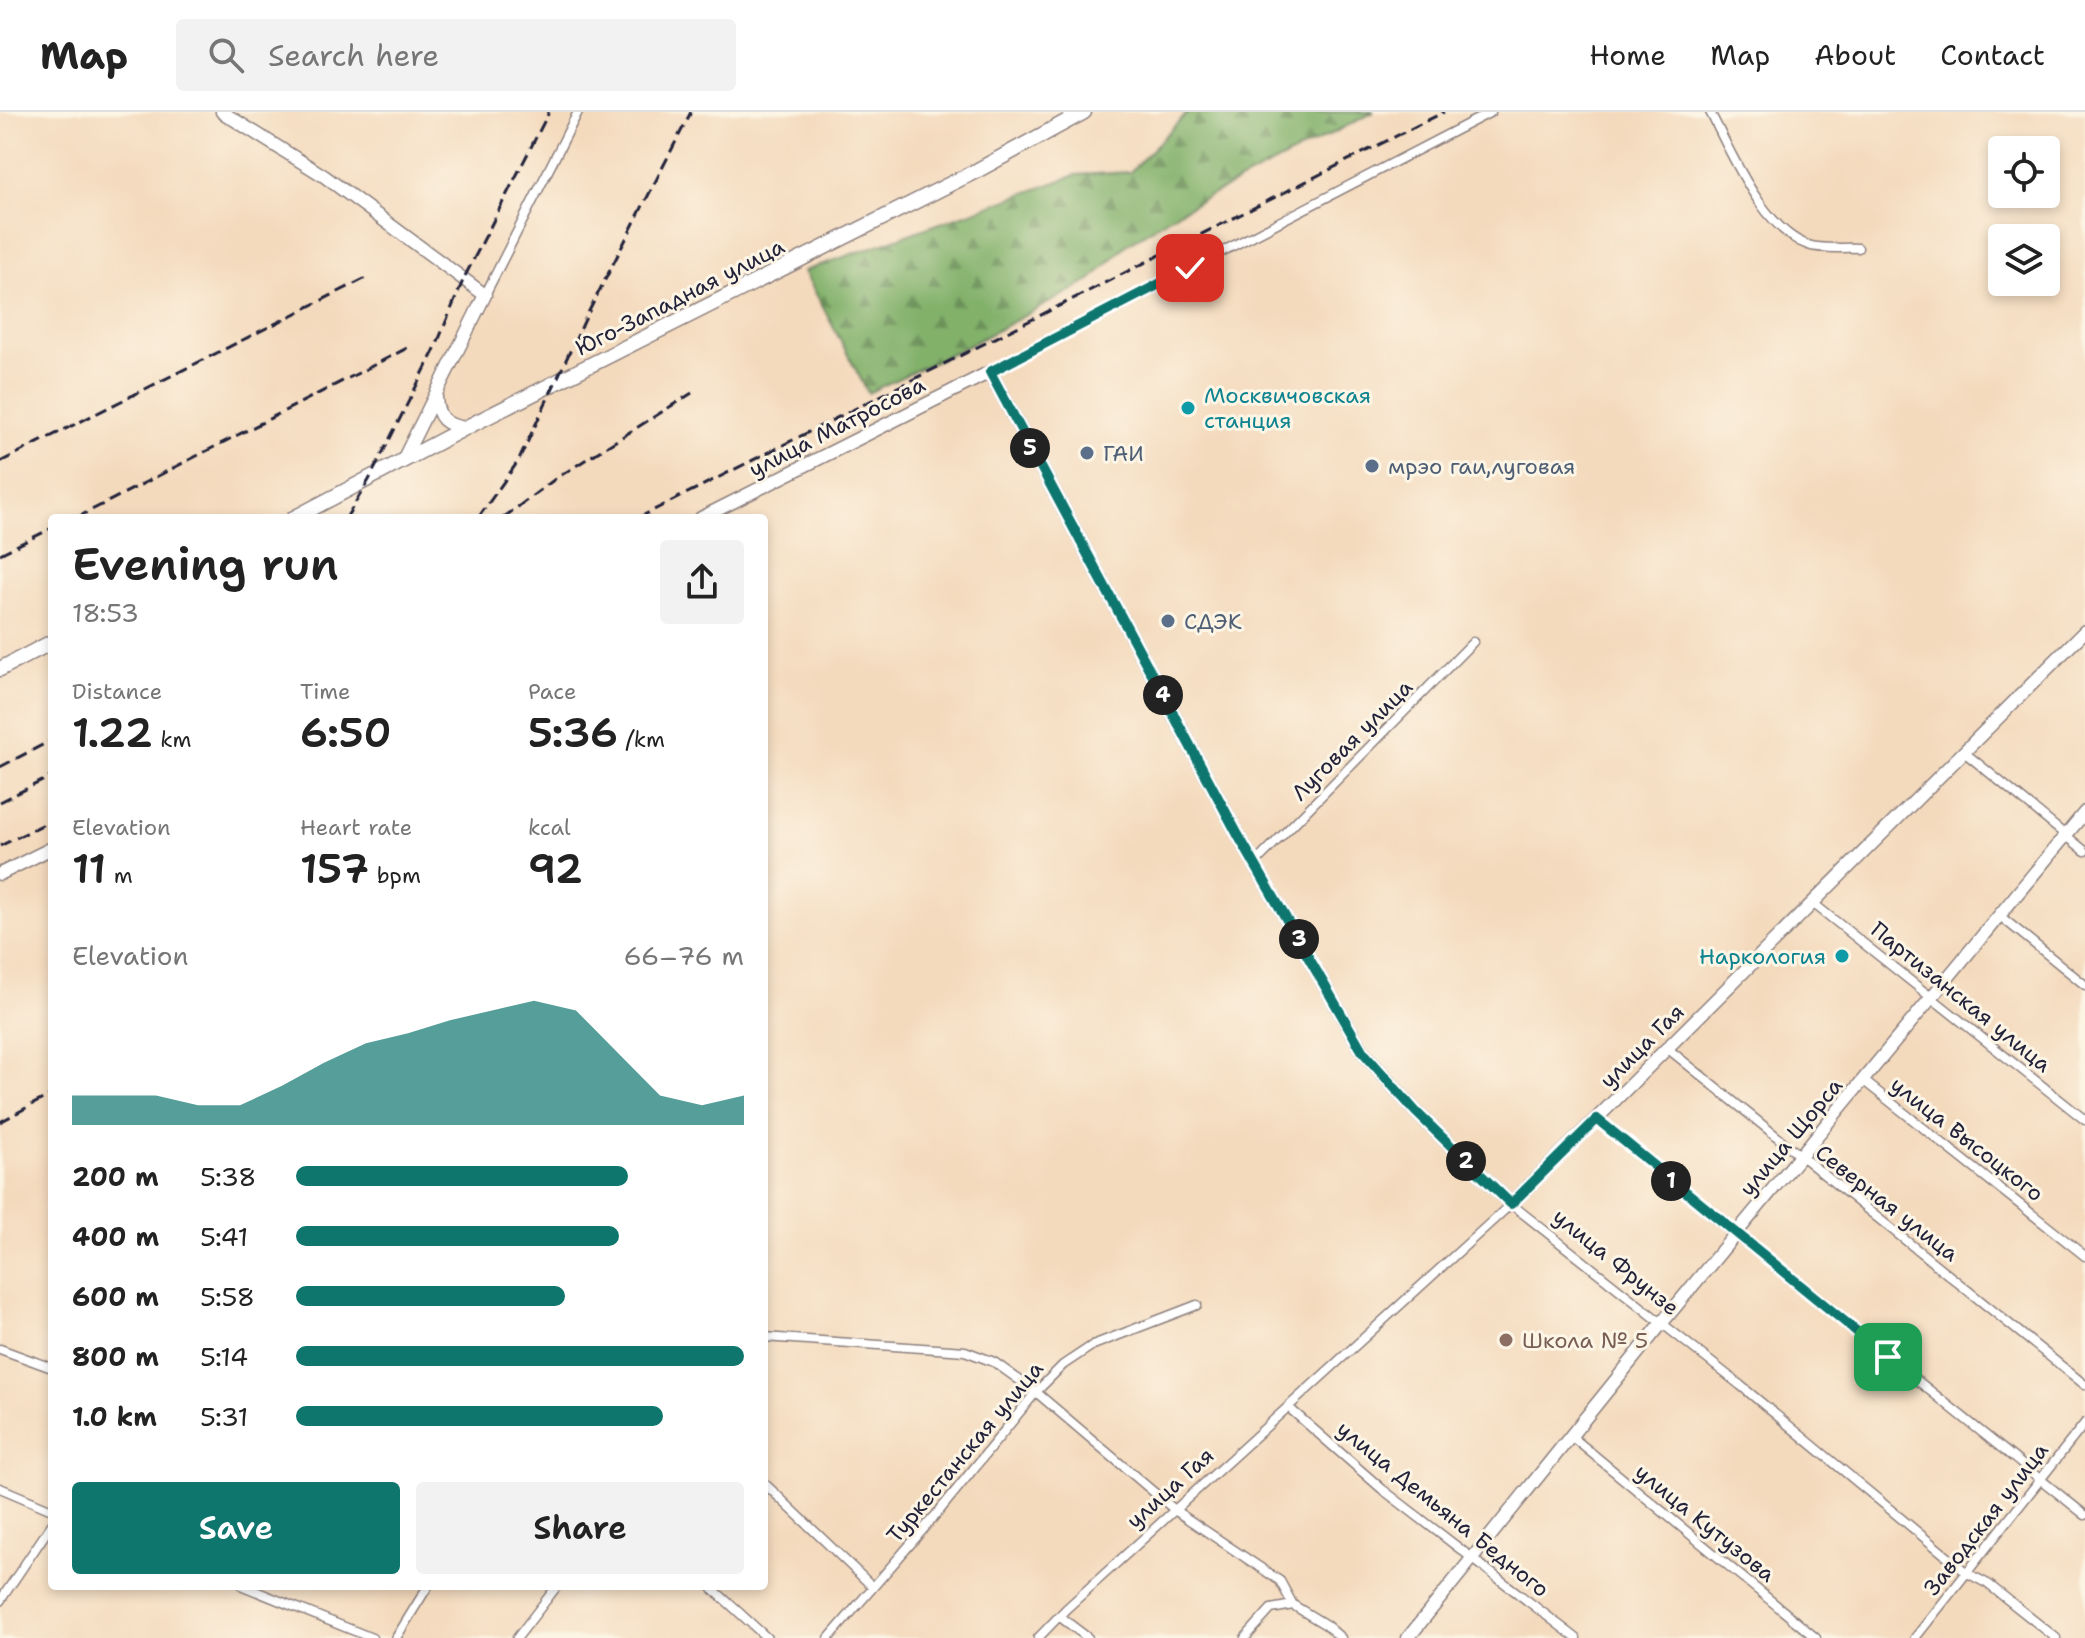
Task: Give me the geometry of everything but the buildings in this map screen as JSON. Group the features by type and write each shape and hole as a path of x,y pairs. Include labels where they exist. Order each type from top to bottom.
{"main road":[{"name":"Юго-Западная улица","path":"302,514 465,428 978,170 1084,112"},
{"path":"0,669 48,644"}],"street":[{"path":"222,112 324,176 485,295"},
{"path":"402,462 578,112"},
{"path":"990,372 1491,112"},
{"path":"1710,112 1750,187 1782,230 1809,246 1858,248"},
{"name":"улица Матросова","path":"709,514 990,372"},
{"name":"улица Фрунзе","path":"990,372 1255,863 1363,1052 1416,1112 1511,1204 1778,1415 1967,1573 1988,1584 2056,1638"},
{"path":"436,397 439,417 446,423 465,428"},
{"name":"улица Гая","path":"1038,1638 1511,1204 2085,631"},
{"name":"Луговая улица","path":"1255,863 1473,642"},
{"path":"1964,752 2085,851"},
{"name":"улица Щорса","path":"1408,1638 1661,1324 2085,812"},
{"path":"0,874 48,850"},
{"name":"Партизанская улица","path":"1814,904 2085,1120"},
{"path":"2000,916 2085,985"},
{"name":"Северная улица","path":"1667,1048 2085,1385"},
{"name":"улица Высоцкого","path":"1864,1081 2085,1256"},
{"path":"1597,1119 1736,1235 2085,1515"},
{"name":"Туркестанская улица","path":"829,1638 940,1510 1036,1392 1063,1365 1093,1345 1197,1305"},
{"path":"768,1337 965,1351 994,1362 1036,1392 1176,1511 1280,1581 1293,1605 1341,1638"},
{"path":"0,1349 48,1367"},
{"name":"улица Демьяна Бедного","path":"1288,1407 1382,1489 1576,1638"},
{"name":"Заводская улица","path":"1915,1638 2085,1423"},
{"name":"улица Кутузова","path":"1571,1436 1816,1638"},
{"path":"768,1487 873,1587"},
{"path":"0,1488 48,1508"},
{"path":"0,1601 48,1530"},
{"path":"253,1590 372,1638"},
{"path":"396,1638 426,1590"},
{"path":"517,1638 554,1590"},
{"path":"714,1590 767,1638"},
{"path":"1245,1638 1271,1609 1293,1605"},
{"path":"1059,1616 1088,1638"}],"green space":[{"path":"1188,112 1374,112 1173,215 1125,246 1090,281 969,345 868,393 804,271 1076,175 1130,172"}],"railway":[{"path":"348,514 369,480 434,351 464,278 549,112"},
{"path":"481,514 519,460 588,313 691,112"},
{"path":"646,514 1444,112"},
{"path":"0,462 368,277"},
{"path":"84,514 409,347"},
{"path":"508,514 555,479 692,393"},
{"path":"0,554 48,530"},
{"path":"0,767 48,742"},
{"path":"0,802 48,778"},
{"path":"0,846 48,822"},
{"path":"0,1122 48,1096"}],"place":[{"name":"Москвичовская станция","path":"1188,408"},
{"name":"ГАИ","path":"1087,453"},
{"name":"мрэо гаи,луговая","path":"1372,466"},
{"name":"СДЭК","path":"1168,621"},
{"name":"Наркология","path":"1842,956"},
{"name":"Школа № 5","path":"1506,1340"}],"route":[{"path":"1190,268 990,372 1238,835 1363,1052 1416,1112 1511,1204 1597,1119 1888,1357"}]}
